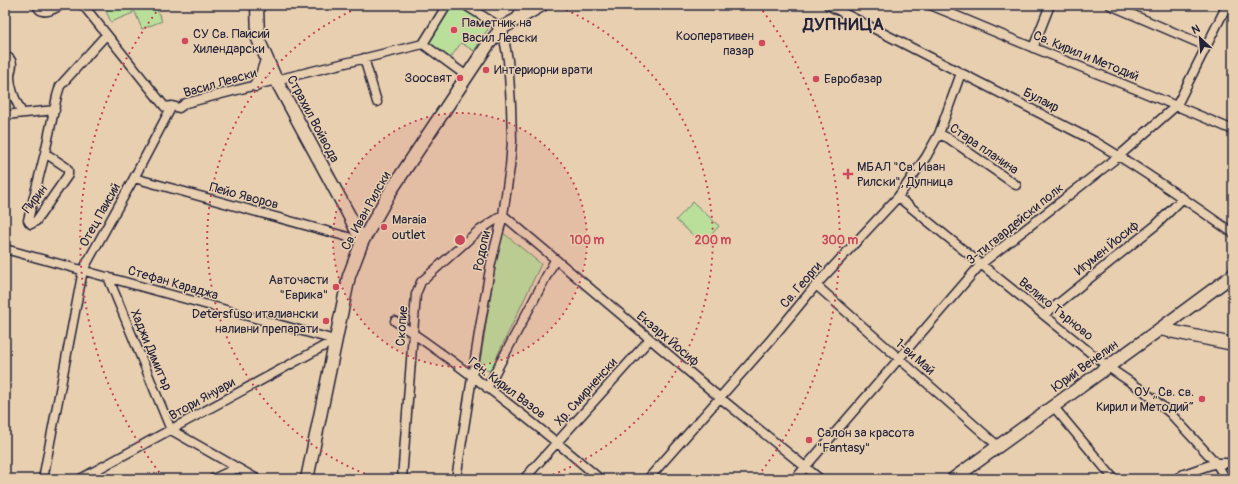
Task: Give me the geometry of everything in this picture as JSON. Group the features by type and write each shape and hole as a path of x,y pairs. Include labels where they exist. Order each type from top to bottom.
{"street":[{"path":"37,5 38,9 43,12 50,11 61,5"},
{"path":"83,5 165,107 172,106"},
{"name":"Страхил Войвода","path":"257,5 258,39 267,60 276,80 362,242"},
{"path":"447,5 423,44 468,77"},
{"path":"465,5 502,28"},
{"path":"517,18 521,5"},
{"name":"Св. Иван Рилски","path":"307,479 349,276 362,242 390,192 468,77 487,46 502,28 542,5"},
{"name":"Булаир","path":"828,5 1070,128 1120,156 1184,198 1233,233"},
{"name":"Св. Кирил и Методий","path":"930,5 1033,48 1177,105 1233,130"},
{"path":"1033,48 1050,5"},
{"path":"1110,5 1206,46"},
{"name":"3-ти гвардейски полк","path":"795,479 981,264 1120,156 1177,105 1227,5"},
{"name":"Родопи","path":"456,479 491,263 503,215 510,168 512,141 508,60 502,28"},
{"name":"Пирин","path":"45,153 66,167 68,170 68,175 36,221 31,224 28,220 60,86 106,35"},
{"name":"Васил Левски","path":"172,106 179,108 186,103 423,44"},
{"path":"5,58 9,58 11,61 11,87 15,100 22,113"},
{"path":"364,58 377,102"},
{"path":"256,85 262,75 267,60"},
{"name":"Св. Георги","path":"648,479 720,398 816,285 898,197 926,157 939,134 961,73"},
{"name":"Отец Паисий","path":"43,479 83,270 172,106"},
{"path":"5,115 55,110"},
{"name":"Стара планина","path":"939,134 948,138 1016,185"},
{"name":"Пейо Яворов","path":"134,178 348,237"},
{"name":"Велико Търново","path":"898,197 1108,367 1145,392 1170,413 1216,463 1226,479"},
{"name":"Игумен Йосиф","path":"1044,314 1156,225 1184,198"},
{"name":"Екзарх Йосиф","path":"503,215 720,398 820,479"},
{"name":"Скопие","path":"402,479 416,294 421,282 477,232 503,215"},
{"name":"Стефан Караджа","path":"5,248 335,340"},
{"path":"487,388 555,260"},
{"name":"Юрий Венелин","path":"953,479 1160,330 1233,275"},
{"name":"Хаджи Димитър","path":"108,277 171,430"},
{"name":"1-ви Май","path":"816,285 998,446"},
{"name":"Ген. Кирил Вазов","path":"395,321 557,441 600,479"},
{"path":"1160,330 1233,344"},
{"name":"Хр. Смирненски","path":"524,479 650,339"},
{"name":"Втори Януари","path":"80,479 335,340"},
{"path":"1053,406 1114,479"},
{"path":"171,430 257,479"},
{"path":"1176,479 1184,474 1216,463 1233,463"},
{"path":"213,479 237,468"}],"green space":[{"path":"103,5 130,5 133,13 111,22"},
{"path":"132,5 155,5 162,21 142,29"},
{"path":"450,5 458,5 491,24 474,51 461,43 449,60 424,43"},
{"path":"693,202 719,226 703,244 676,220"},
{"path":"501,231 541,264 490,371 479,368"}],"place":[{"name":"Паметник на Васил Левски","path":"454,30"},
{"name":"СУ Св. Паисий Хилендарски","path":"185,41"},
{"name":"Кооперативен пазар","path":"762,43"},
{"name":"Интериорни врати","path":"486,70"},
{"name":"Зоосвят","path":"460,78"},
{"name":"Евробазар","path":"816,79"},
{"name":"МБАЛ \"Св. Иван Рилски\", Дупница","path":"848,174"},
{"name":"Maraia outlet","path":"384,227"},
{"name":"Авточасти \"Еврика\"","path":"336,287"},
{"name":"Detersfuso италиански наливни препарати","path":"326,321"},
{"name":"ОУ „Св. св. Кирил и Методий“","path":"1202,399"},
{"name":"Салон за красота \"Fantasy\"","path":"809,440"}],"district":[{"name":"ДУПНИЦА","path":"844,24"}]}
